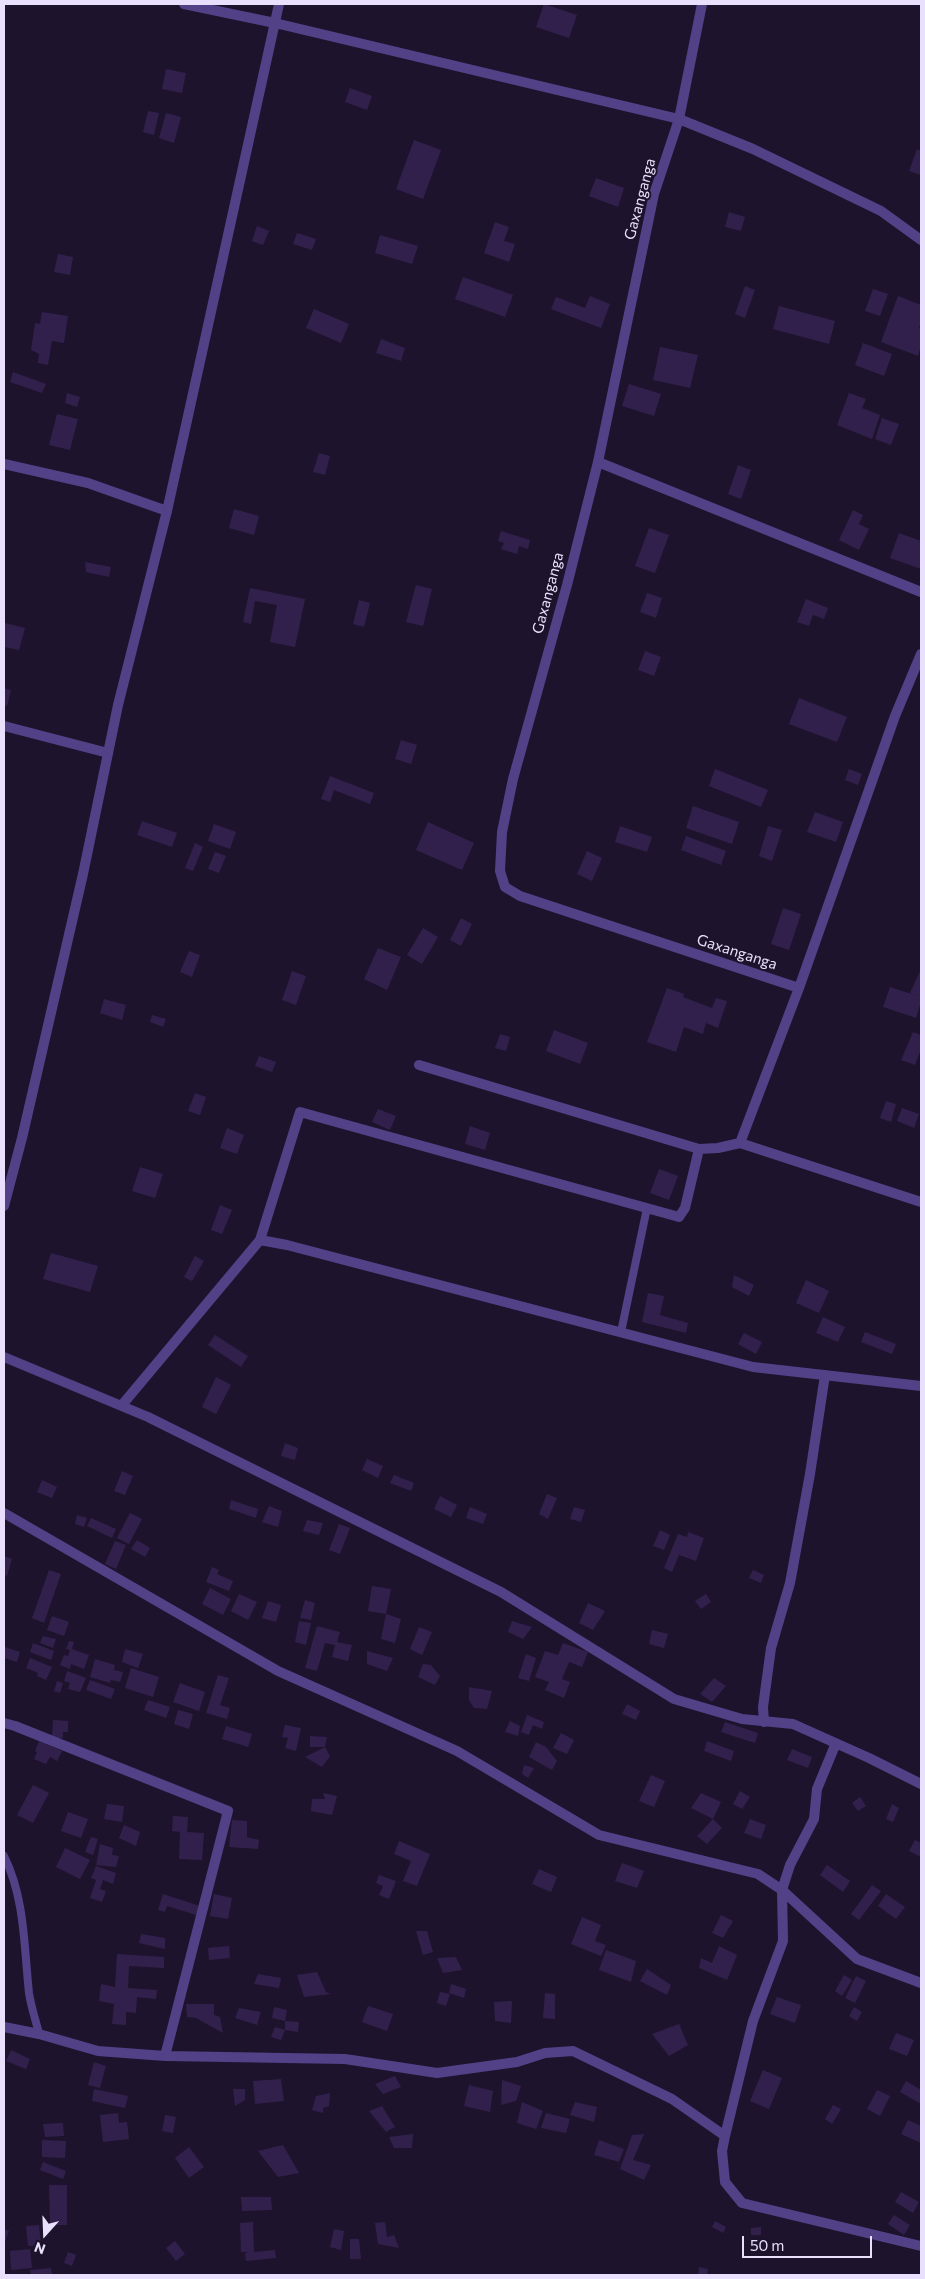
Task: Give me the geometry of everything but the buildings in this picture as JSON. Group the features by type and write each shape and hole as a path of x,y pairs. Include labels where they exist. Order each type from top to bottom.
{"street":[{"path":"184,4 275,23 679,119 754,149 881,211 921,240"},
{"path":"4,1206 22,1138 83,874 108,753 167,511 279,4"},
{"name":"Gaxanganga","path":"702,4 679,119 654,194 598,462 567,585 513,779 502,832 500,871 505,887 520,896 799,988"},
{"path":"598,462 921,592"},
{"path":"4,464 88,483 167,511"},
{"path":"740,1143 799,988 895,716 921,654"},
{"path":"4,726 108,753"},
{"path":"419,1064 699,1148 718,1148 740,1143 921,1202"},
{"path":"122,1406 260,1240 300,1112 679,1217 685,1208 699,1148"},
{"path":"260,1240 287,1245 753,1367 921,1386"},
{"path":"4,1357 122,1406 501,1592 674,1699 742,1719 792,1724 921,1784"},
{"path":"764,1722 763,1707 771,1648 790,1583 810,1474 825,1375"},
{"path":"4,1514 278,1671 457,1751 599,1835 758,1874 782,1890 857,1959 921,1983"},
{"path":"4,1723 228,1810 165,2056"},
{"path":"836,1743 817,1789 814,1819 790,1865 782,1890 783,1941 753,2021 724,2136 722,2151 725,2182 742,2203 921,2246"},
{"path":"4,2027 39,2034 98,2051 165,2056 345,2059 437,2073 517,2062 545,2054 573,2051 672,2100 724,2136"}],"lane":[{"path":"621,1332 647,1208"},
{"path":"4,1856 14,1876 26,1951 30,1994 39,2034"}]}
